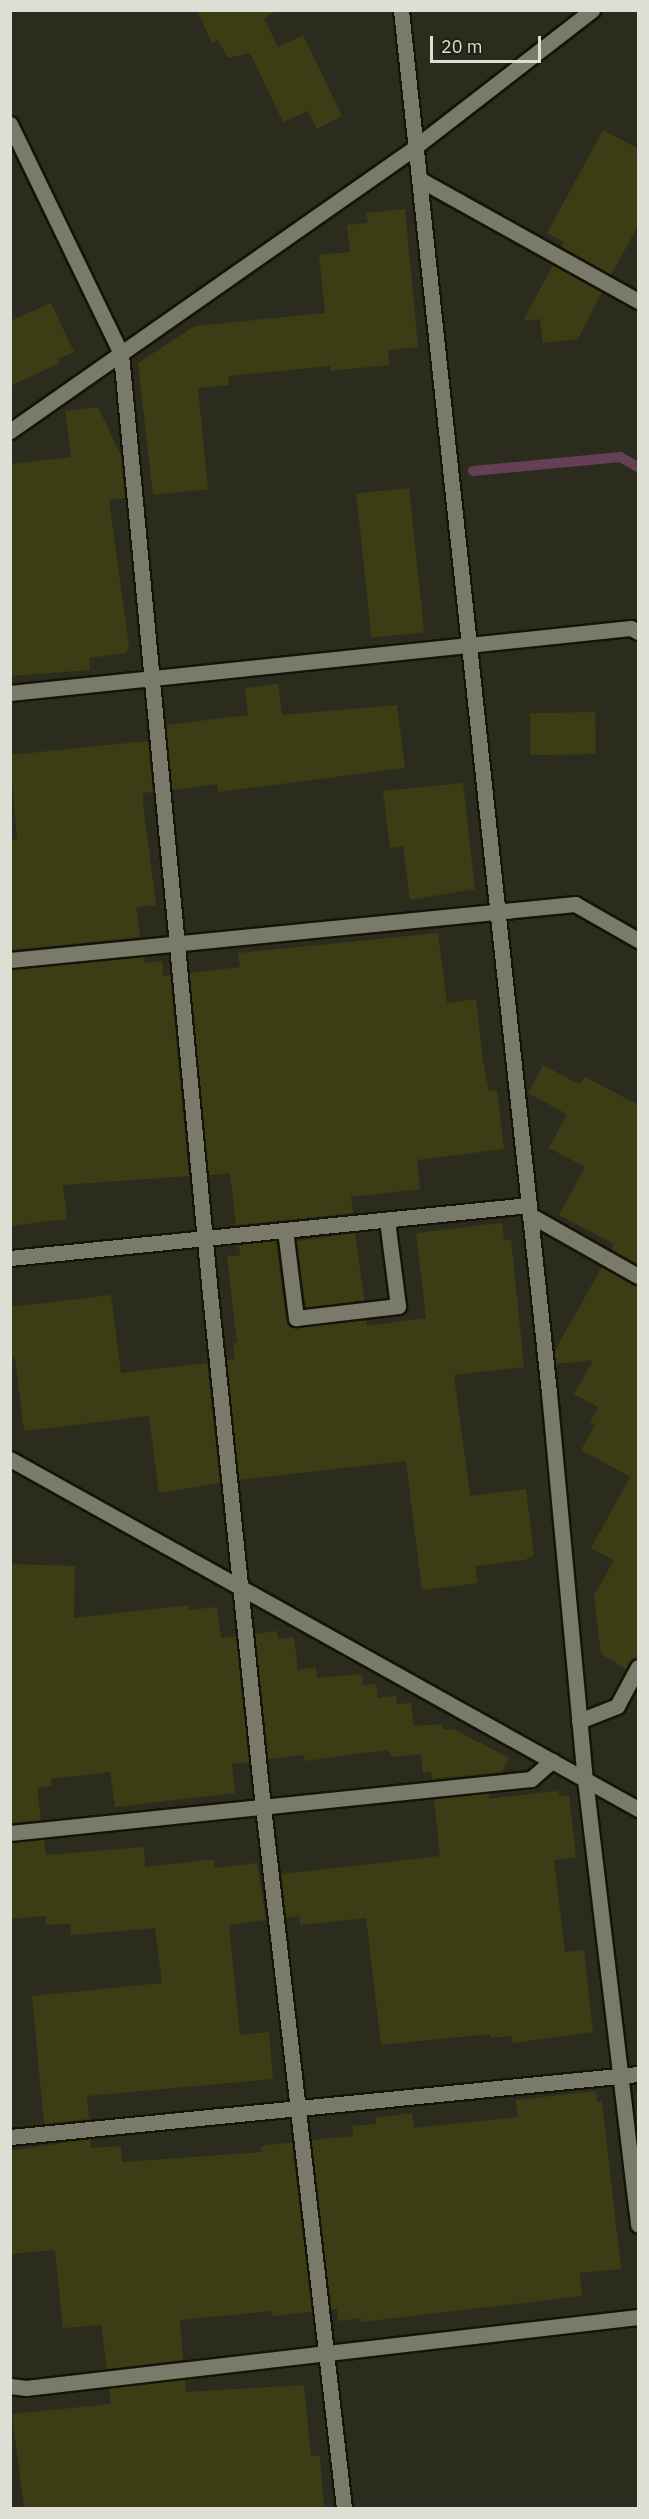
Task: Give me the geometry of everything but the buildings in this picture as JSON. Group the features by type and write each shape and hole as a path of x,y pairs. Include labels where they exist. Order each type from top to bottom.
{"street":[{"path":"401,10 530,1210 585,1779 631,2074 639,2225"},
{"path":"10,431 415,147 592,10"},
{"path":"10,123 121,354 175,944 263,1807 301,2108 344,2508"},
{"path":"419,179 639,302"},
{"path":"10,693 631,628 639,632"},
{"path":"10,960 575,904 639,940"},
{"path":"10,1258 387,1220 530,1210 639,1276"},
{"path":"285,1230 296,1318 398,1306 387,1220"},
{"path":"10,1459 639,1809"},
{"path":"579,1720 617,1706 639,1667"},
{"path":"10,1833 531,1779 552,1761"},
{"path":"10,2137 631,2074"},
{"path":"10,2386 26,2388 639,2317"}],"waterway":[{"path":"473,471 620,457 638,467"}]}
